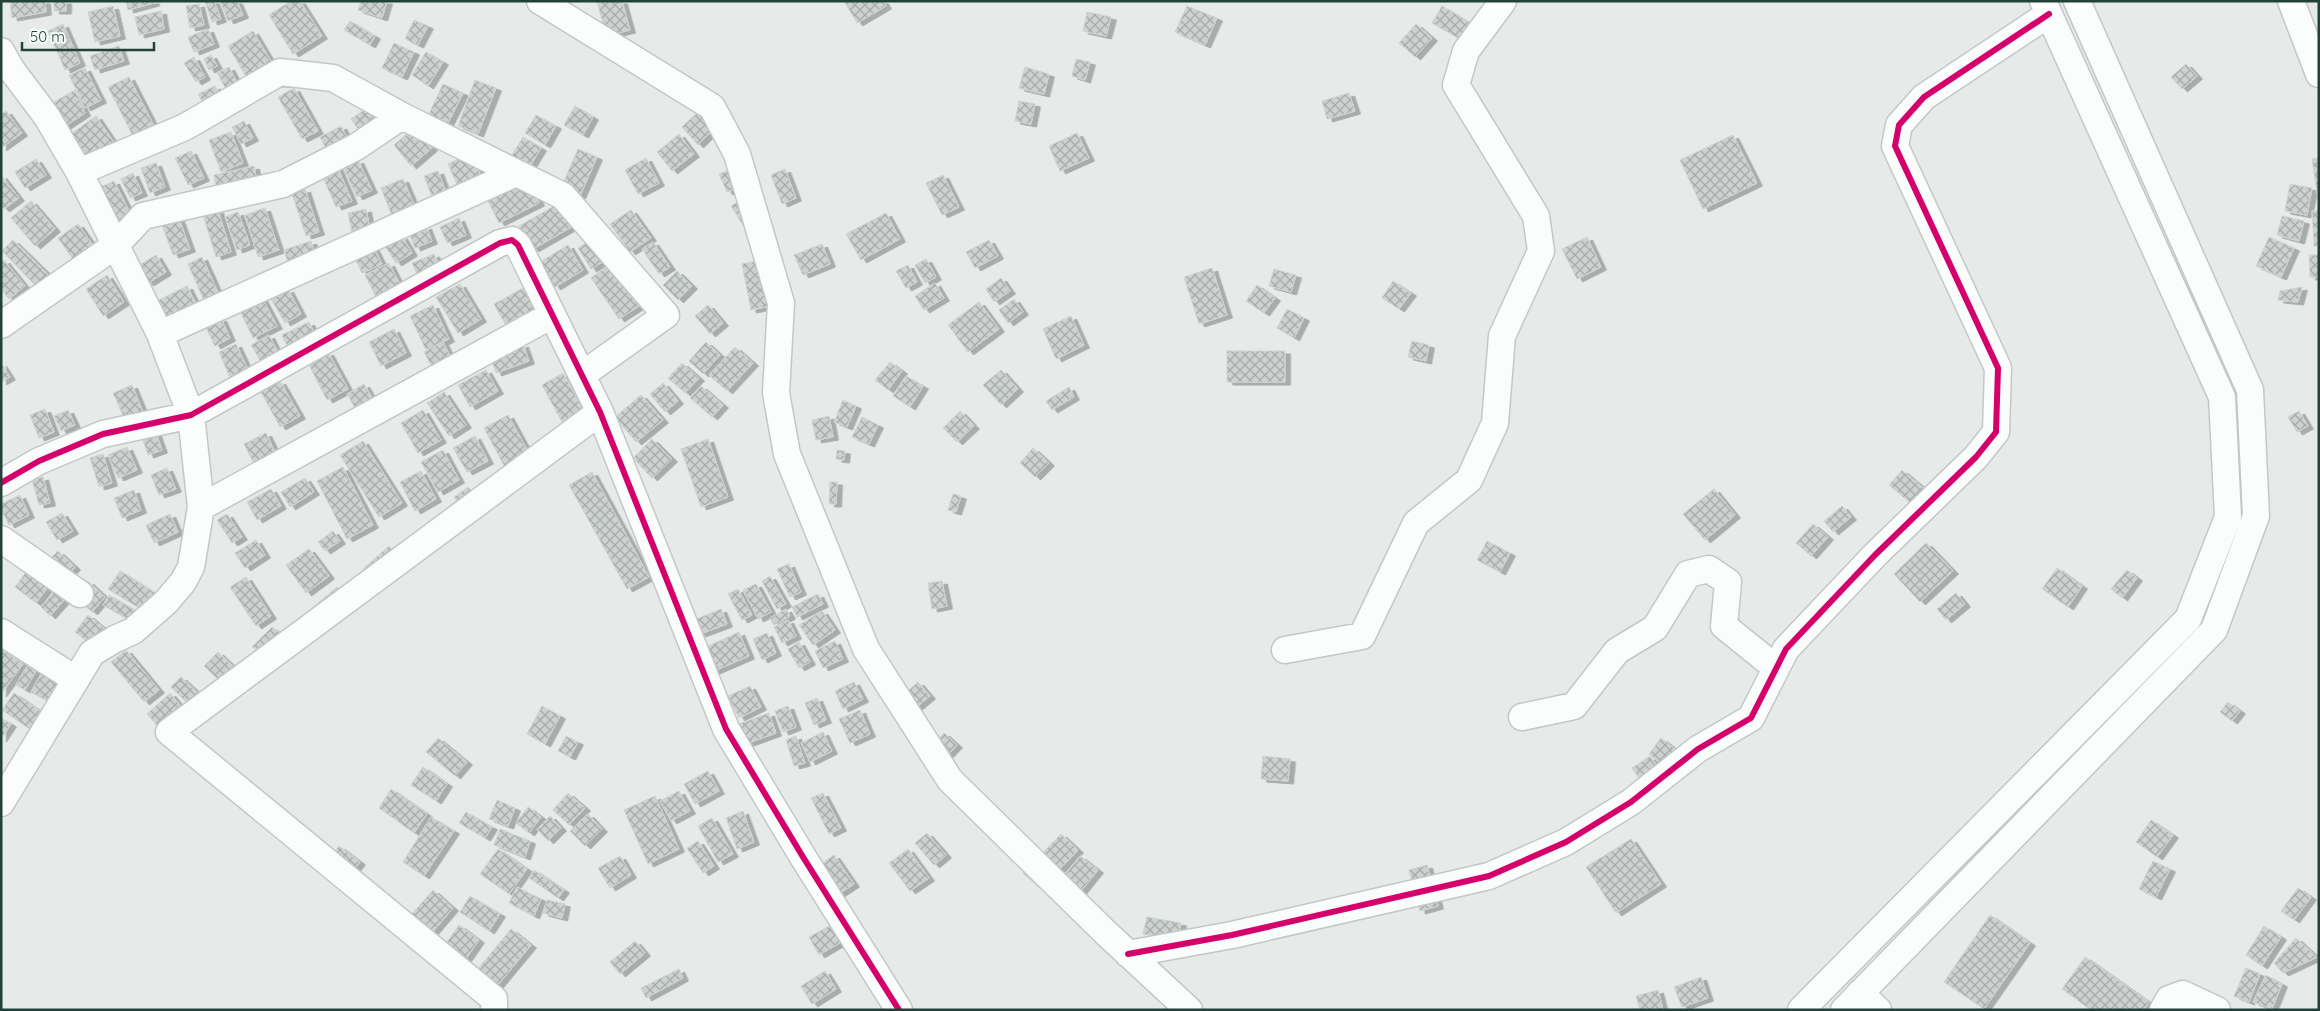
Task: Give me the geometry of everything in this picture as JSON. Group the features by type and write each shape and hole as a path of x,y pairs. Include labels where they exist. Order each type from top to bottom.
{"street":[{"path":"540,1 712,107 737,154 781,303 776,393 787,454 866,649 950,780 1188,1010"},
{"path":"1285,650 1362,636 1416,523 1469,480 1494,423 1502,336 1541,251 1536,216 1456,85 1466,51 1503,1"},
{"path":"1861,1004 2214,630 2256,516 2250,390 2077,1"},
{"path":"2291,1 2319,74"},
{"path":"1128,954 1232,935 1489,876 1566,842 1631,802 1698,749 1751,718 1786,649 1875,555 1976,457 1996,432 1998,368 1895,146 1899,125 1924,97 2046,8 2222,397 2228,517 2188,619 1801,1010"},
{"path":"1,52 11,69 47,117 78,172 160,334 191,415 202,507 191,567 183,582 166,602 133,631 92,653 1,803"},
{"path":"78,172 185,126 280,72 333,78 402,116 563,196 666,314 582,374"},
{"path":"1,325 116,246 143,216 283,184 356,146 402,116"},
{"path":"160,334 516,173"},
{"path":"1,483 39,461 103,434 191,415 500,243 512,240 518,245 600,412 726,729 803,857 899,1010"},
{"path":"202,507 552,315"},
{"path":"494,1010 494,999 169,732 600,412"},
{"path":"1,539 80,594"},
{"path":"1522,717 1574,706 1617,651 1655,628 1688,574 1708,569 1728,582 1724,626 1776,668"},
{"path":"1,632 75,679"},
{"path":"2163,1010 2169,1000 2183,994 2217,1010"}],"building":[{"path":"10,1 45,1 46,12 12,18"},
{"path":"54,1 66,1 66,11 54,11"},
{"path":"126,1 154,1 154,3 128,10"},
{"path":"205,1 214,1 221,19 212,22"},
{"path":"220,1 237,1 243,15 228,21"},
{"path":"291,1 300,1 322,36 293,54 269,15"},
{"path":"361,1 387,1 382,18 358,10"},
{"path":"597,1 622,1 630,30 606,36"},
{"path":"844,1 883,1 886,6 857,23"},
{"path":"199,4 204,25 190,28 186,6"},
{"path":"113,6 120,36 95,42 88,12"},
{"path":"1187,6 1217,18 1205,45 1175,32"},
{"path":"1442,6 1475,26 1465,42 1432,23"},
{"path":"161,11 164,29 139,35 135,17"},
{"path":"1087,12 1111,17 1106,36 1083,31"},
{"path":"414,20 428,26 418,45 405,39"},
{"path":"350,21 375,36 370,45 344,30"},
{"path":"63,24 80,63 65,70 48,31"},
{"path":"1416,24 1432,38 1415,57 1399,43"},
{"path":"208,29 214,44 194,52 188,37"},
{"path":"253,31 272,63 247,78 228,46"},
{"path":"394,43 414,52 402,77 382,68"},
{"path":"119,46 124,61 95,70 90,56"},
{"path":"426,52 443,62 428,86 412,75"},
{"path":"211,55 217,66 209,70 204,59"},
{"path":"194,57 205,77 196,82 184,63"},
{"path":"1076,59 1090,62 1085,80 1072,76"},
{"path":"2186,64 2197,76 2182,89 2171,77"},
{"path":"229,67 241,90 230,96 217,73"},
{"path":"1025,67 1049,74 1044,94 1019,88"},
{"path":"85,68 101,100 85,108 69,75"},
{"path":"129,77 154,126 133,136 108,87"},
{"path":"475,80 496,88 478,134 458,126"},
{"path":"443,84 463,93 447,125 428,116"},
{"path":"215,86 221,98 205,106 198,94"},
{"path":"294,88 318,131 302,139 278,97"},
{"path":"75,90 85,113 61,129 47,106"},
{"path":"1349,93 1355,111 1327,119 1322,101"},
{"path":"1019,101 1035,104 1031,124 1015,121"},
{"path":"369,106 382,124 364,137 351,119"},
{"path":"575,106 593,117 583,135 564,125"},
{"path":"6,111 22,133 1,148 1,114"},
{"path":"698,112 714,129 698,145 682,127"},
{"path":"536,115 556,126 545,145 525,133"},
{"path":"96,116 115,144 87,163 68,136"},
{"path":"244,121 253,138 241,144 232,127"},
{"path":"341,126 350,143 329,154 320,137"},
{"path":"415,127 432,148 411,166 394,145"},
{"path":"231,132 243,163 221,172 209,140"},
{"path":"1077,133 1089,158 1060,171 1049,146"},
{"path":"679,134 694,154 672,171 657,152"},
{"path":"1733,135 1757,183 1703,209 1680,160"},
{"path":"523,137 541,148 527,171 509,160"},
{"path":"578,149 597,157 580,196 561,188"},
{"path":"191,151 204,178 188,185 175,158"},
{"path":"471,153 485,185 462,196 448,164"},
{"path":"646,158 659,183 638,194 625,170"},
{"path":"2319,158 2319,198 2318,199 2312,159"},
{"path":"36,159 46,175 25,188 15,172"},
{"path":"358,160 372,190 357,197 343,167"},
{"path":"156,163 165,187 150,193 141,168"},
{"path":"254,166 258,186 217,194 214,175"},
{"path":"337,166 352,201 336,207 321,173"},
{"path":"736,167 744,185 727,192 719,174"},
{"path":"785,169 796,198 782,204 771,175"},
{"path":"438,171 449,200 435,205 424,176"},
{"path":"133,173 142,193 130,198 121,179"},
{"path":"1,175 19,198 4,209 1,206"},
{"path":"943,175 959,207 942,215 926,183"},
{"path":"403,179 417,212 394,221 381,188"},
{"path":"114,181 130,213 109,223 94,190"},
{"path":"529,181 539,203 499,223 488,201"},
{"path":"2290,184 2312,188 2307,215 2285,211"},
{"path":"305,189 319,232 306,236 292,194"},
{"path":"743,199 746,230 731,206"},
{"path":"31,201 55,229 35,246 11,218"},
{"path":"561,202 575,225 533,249 519,226"},
{"path":"265,208 279,250 258,257 245,215"},
{"path":"366,209 371,235 353,238 348,213"},
{"path":"218,210 231,252 216,257 203,215"},
{"path":"631,210 651,238 630,252 610,224"},
{"path":"2319,210 2319,246 2314,246 2312,211"},
{"path":"238,212 250,245 237,250 225,217"},
{"path":"177,213 190,249 173,255 160,219"},
{"path":"886,213 900,239 861,260 846,234"},
{"path":"2282,216 2304,221 2299,241 2277,235"},
{"path":"459,218 466,235 447,243 440,227"},
{"path":"78,224 97,251 77,265 58,238"},
{"path":"426,226 432,241 415,248 409,233"},
{"path":"402,236 412,253 396,263 385,246"},
{"path":"1587,237 1601,267 1577,279 1562,249"},
{"path":"2269,237 2294,248 2281,277 2256,266"},
{"path":"593,239 606,260 591,269 578,248"},
{"path":"13,240 51,277 39,289 2,251"},
{"path":"989,240 998,256 975,268 966,252"},
{"path":"311,241 316,258 289,266 284,250"},
{"path":"653,242 670,267 659,274 642,249"},
{"path":"372,244 382,264 362,273 353,254"},
{"path":"822,244 830,264 803,275 794,255"},
{"path":"568,245 583,270 555,287 540,262"},
{"path":"434,254 441,269 419,279 412,263"},
{"path":"156,255 166,272 148,283 138,266"},
{"path":"2309,255 2319,255 2319,277 2310,277"},
{"path":"202,257 220,297 205,303 188,264"},
{"path":"926,259 936,277 925,283 915,265"},
{"path":"4,260 25,286 9,299 1,289 1,263"},
{"path":"762,260 771,306 751,310 742,264"},
{"path":"389,263 402,289 378,301 365,275"},
{"path":"610,264 639,306 619,319 591,278"},
{"path":"908,265 917,282 906,288 896,271"},
{"path":"1212,268 1227,315 1199,324 1184,277"},
{"path":"1274,269 1296,275 1291,292 1269,286"},
{"path":"677,271 692,286 678,300 663,285"},
{"path":"107,275 124,302 103,316 86,289"},
{"path":"1001,278 1010,291 994,302 986,289"},
{"path":"1393,281 1411,293 1399,309 1382,298"},
{"path":"935,283 944,298 924,310 915,296"},
{"path":"460,284 481,319 458,333 436,297"},
{"path":"1257,285 1275,298 1264,313 1246,301"},
{"path":"187,286 197,306 165,322 155,302"},
{"path":"2302,287 2298,302 2278,300 2280,291"},
{"path":"523,288 534,309 505,324 494,304"},
{"path":"288,289 301,314 285,323 271,299"},
{"path":"262,298 277,326 253,338 239,309"},
{"path":"1014,299 1023,312 1008,323 999,310"},
{"path":"979,302 999,329 968,352 948,325"},
{"path":"433,305 449,339 426,350 410,316"},
{"path":"708,305 723,323 710,334 695,316"},
{"path":"1287,309 1304,318 1294,338 1277,328"},
{"path":"1071,316 1084,345 1056,359 1043,329"},
{"path":"221,318 230,338 215,346 205,326"},
{"path":"309,322 317,339 290,352 282,335"},
{"path":"394,329 406,353 381,366 369,342"},
{"path":"269,335 281,359 264,367 251,345"},
{"path":"1412,341 1429,345 1426,361 1408,357"},
{"path":"443,342 453,362 434,371 424,352"},
{"path":"706,342 720,355 703,374 689,361"},
{"path":"236,344 252,378 234,387 219,352"},
{"path":"523,344 529,361 496,373 490,356"},
{"path":"735,347 753,363 727,391 709,375"},
{"path":"1227,351 1285,351 1285,382 1227,382"},
{"path":"328,352 348,389 327,400 308,363"},
{"path":"890,362 902,371 888,390 875,380"},
{"path":"1,363 10,377 1,382"},
{"path":"682,363 699,378 685,393 668,378"},
{"path":"486,370 498,391 470,407 458,385"},
{"path":"1001,370 1018,389 1001,405 983,385"},
{"path":"563,373 584,411 562,422 542,385"},
{"path":"906,376 923,386 910,407 893,396"},
{"path":"280,381 300,416 280,427 261,392"},
{"path":"663,383 678,401 665,412 650,394"},
{"path":"364,384 375,403 358,413 347,394"},
{"path":"132,385 145,417 127,424 113,393"},
{"path":"701,386 723,405 712,417 690,398"},
{"path":"1069,387 1074,397 1052,410 1046,401"},
{"path":"444,392 466,425 449,436 427,403"},
{"path":"641,395 663,420 636,442 615,417"},
{"path":"843,400 856,406 847,427 834,422"},
{"path":"45,409 54,432 39,438 30,415"},
{"path":"68,410 75,425 61,431 54,416"},
{"path":"423,410 441,440 418,453 401,423"},
{"path":"960,411 974,426 957,442 943,428"},
{"path":"2299,411 2308,426 2297,432 2288,417"},
{"path":"508,415 532,459 508,473 484,428"},
{"path":"829,416 833,437 816,440 812,420"},
{"path":"862,417 878,425 869,444 852,437"},
{"path":"156,433 162,450 148,455 142,437"},
{"path":"266,433 277,456 255,466 244,444"},
{"path":"475,436 488,461 467,472 453,448"},
{"path":"652,439 672,459 652,478 633,458"},
{"path":"708,439 728,497 701,507 681,449"},
{"path":"363,441 402,503 379,517 340,455"},
{"path":"127,447 137,470 118,478 108,455"},
{"path":"1033,448 1049,463 1035,477 1020,463"},
{"path":"443,450 459,480 438,492 421,462"},
{"path":"837,450 845,451 844,460 836,459"},
{"path":"103,454 112,483 99,487 90,458"},
{"path":"343,467 373,525 347,539 317,481"},
{"path":"167,468 176,489 159,495 151,475"},
{"path":"1902,470 1928,492 1915,507 1889,485"},
{"path":"421,471 436,499 415,511 400,482"},
{"path":"592,472 649,577 627,589 569,485"},
{"path":"43,477 50,503 39,505 32,480"},
{"path":"305,478 314,492 290,507 281,492"},
{"path":"830,482 837,482 836,504 829,504"},
{"path":"468,487 476,497 461,508 454,497"},
{"path":"271,489 281,506 257,520 247,502"},
{"path":"1714,489 1735,515 1705,540 1683,514"},
{"path":"134,490 141,510 122,518 114,498"},
{"path":"953,494 961,496 956,512 948,510"},
{"path":"20,495 29,515 9,525 1,509 1,504"},
{"path":"1842,506 1851,517 1833,532 1824,521"},
{"path":"62,513 73,531 57,540 46,522"},
{"path":"170,514 178,532 154,543 146,525"},
{"path":"227,514 242,537 232,543 217,520"},
{"path":"1813,524 1828,537 1811,556 1796,543"},
{"path":"333,531 340,541 325,551 318,542"},
{"path":"256,540 265,555 245,568 235,553"},
{"path":"1487,541 1510,553 1500,572 1477,560"},
{"path":"1926,543 1953,571 1920,602 1894,574"},
{"path":"389,546 395,553 369,576 363,569"},
{"path":"309,549 329,576 306,593 286,565"},
{"path":"58,551 75,567 64,579 47,562"},
{"path":"789,564 801,592 790,597 777,569"},
{"path":"2057,568 2082,586 2068,607 2042,589"},
{"path":"2127,570 2137,578 2122,598 2111,589"},
{"path":"27,571 48,587 36,603 15,587"},
{"path":"120,571 155,593 144,611 108,589"},
{"path":"770,576 786,604 777,609 762,581"},
{"path":"246,577 271,616 256,626 230,587"},
{"path":"88,581 105,597 92,612 74,596"},
{"path":"942,581 947,606 932,609 928,583"},
{"path":"756,584 771,612 758,619 743,590"},
{"path":"337,587 343,595 317,617 310,610"},
{"path":"56,589 66,598 50,616 41,607"},
{"path":"738,589 752,615 742,620 728,594"},
{"path":"1956,593 1965,604 1946,620 1937,609"},
{"path":"818,594 823,604 797,617 792,607"},
{"path":"109,595 136,611 131,621 103,605"},
{"path":"721,609 727,624 700,634 694,620"},
{"path":"786,609 790,616 774,625 770,618"},
{"path":"822,611 835,630 813,645 799,625"},
{"path":"88,615 106,630 93,646 75,632"},
{"path":"788,620 796,636 782,643 774,627"},
{"path":"272,627 287,637 268,655 252,647"},
{"path":"739,632 749,656 712,672 702,649"},
{"path":"767,633 776,653 762,660 753,639"},
{"path":"835,641 843,659 823,668 815,651"},
{"path":"799,642 810,662 799,668 788,649"},
{"path":"1,649 23,664 1,694"},
{"path":"126,650 159,690 144,702 111,662"},
{"path":"218,652 237,670 224,685 204,666"},
{"path":"27,666 36,671 25,690 16,685"},
{"path":"42,672 59,680 48,701 31,692"},
{"path":"181,677 201,696 190,706 171,687"},
{"path":"854,682 863,699 843,709 835,691"},
{"path":"918,682 930,696 912,711 900,698"},
{"path":"750,686 761,707 739,718 728,696"},
{"path":"14,693 46,715 34,732 2,710"},
{"path":"170,693 184,710 161,730 147,714"},
{"path":"817,698 826,720 814,725 805,703"},
{"path":"2228,702 2240,711 2232,721 2220,712"},
{"path":"542,706 560,716 545,744 527,734"},
{"path":"788,706 796,727 783,732 775,711"},
{"path":"860,710 870,734 850,743 839,719"},
{"path":"769,713 776,733 743,745 736,725"},
{"path":"1,718 11,724 1,739"},
{"path":"823,732 832,751 810,762 801,743"},
{"path":"944,733 957,745 932,771 919,759"},
{"path":"566,736 578,742 570,757 558,751"},
{"path":"796,736 805,763 794,766 786,740"},
{"path":"438,738 467,762 455,776 426,752"},
{"path":"1661,738 1680,753 1667,769 1649,754"},
{"path":"1263,756 1290,759 1288,781 1261,779"},
{"path":"1650,756 1666,778 1648,791 1632,768"},
{"path":"423,767 447,784 436,801 411,785"},
{"path":"708,771 719,791 695,804 684,784"},
{"path":"391,789 427,814 414,833 379,808"},
{"path":"679,791 690,811 671,821 660,801"},
{"path":"568,793 585,808 569,825 553,810"},
{"path":"823,793 841,828 829,834 811,798"},
{"path":"655,796 679,849 648,864 624,810"},
{"path":"497,800 515,808 508,826 489,819"},
{"path":"528,807 541,817 529,833 516,823"},
{"path":"743,811 754,842 737,849 726,818"},
{"path":"466,812 492,827 485,838 459,823"},
{"path":"588,814 602,829 585,846 570,831"},
{"path":"550,816 561,828 548,841 537,829"},
{"path":"431,817 454,831 424,876 403,862"},
{"path":"712,818 733,854 718,862 698,826"},
{"path":"2151,820 2173,835 2157,857 2136,842"},
{"path":"500,829 530,841 525,857 494,845"},
{"path":"927,833 946,855 934,865 915,843"},
{"path":"1061,834 1078,850 1041,889 1023,873"},
{"path":"1631,839 1661,884 1616,913 1586,867"},
{"path":"698,841 714,866 703,873 687,848"},
{"path":"339,846 360,862 350,874 330,858"},
{"path":"498,849 527,869 509,894 480,874"},
{"path":"908,849 929,878 910,891 889,863"},
{"path":"834,855 854,884 828,901 808,873"},
{"path":"620,856 631,875 610,888 598,868"},
{"path":"1080,856 1098,870 1066,910 1048,896"},
{"path":"2153,861 2170,869 2156,897 2139,889"},
{"path":"1427,865 1438,906 1420,911 1409,870"},
{"path":"534,870 564,890 558,898 529,878"},
{"path":"517,887 541,899 534,916 509,903"},
{"path":"2298,888 2311,897 2294,920 2281,911"},
{"path":"433,890 453,908 424,942 403,924"},
{"path":"470,896 500,914 489,931 460,912"},
{"path":"547,900 565,904 562,918 543,913"},
{"path":"1990,915 2030,943 1984,1009 1944,982"},
{"path":"1147,917 1181,923 1178,941 1143,934"},
{"path":"833,924 843,941 819,955 809,937"},
{"path":"459,925 479,940 458,970 437,956"},
{"path":"2264,926 2281,937 2262,966 2246,955"},
{"path":"511,929 531,945 492,992 472,976"},
{"path":"2296,938 2317,957 2283,973 2274,963"},
{"path":"635,941 645,953 620,974 610,962"},
{"path":"2085,957 2149,1002 2144,1010 2091,1010 2062,989"},
{"path":"2246,968 2260,974 2249,1002 2234,996"},
{"path":"679,969 683,978 646,998 641,988"},
{"path":"825,971 836,989 812,1004 801,986"},
{"path":"2266,975 2282,984 2272,1009 2253,1002"},
{"path":"1701,977 1708,998 1682,1007 1674,987"},
{"path":"1658,990 1663,1010 1640,1010 1636,996"}],"cycle path":[{"path":"1128,954 1232,935 1489,876 1566,842 1631,802 1698,749 1751,718 1786,649 1875,555 1976,457 1996,432 1998,368 1895,146 1899,125 1924,97 2049,14"},
{"path":"1,483 39,461 103,434 191,415 500,243 512,240 518,245 600,412 726,729 803,857 899,1010"}]}
